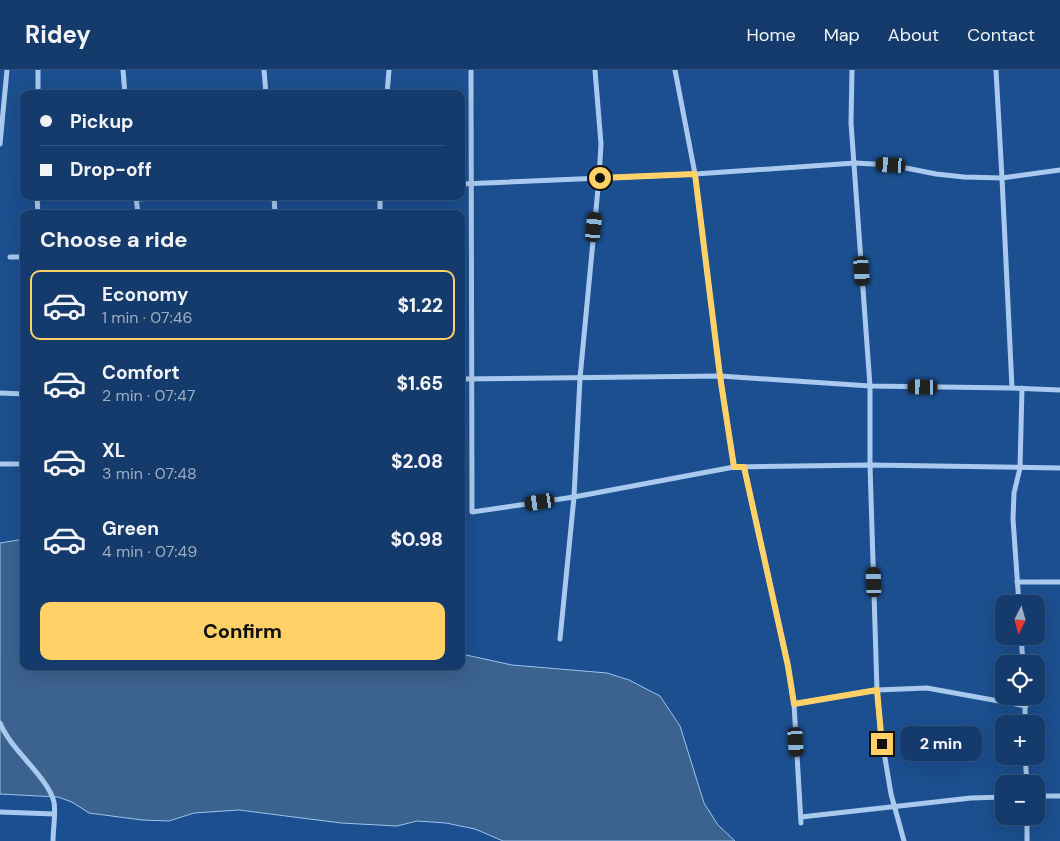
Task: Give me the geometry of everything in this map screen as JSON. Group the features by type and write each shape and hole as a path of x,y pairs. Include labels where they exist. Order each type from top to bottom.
{"street":[{"path":"0,144 7,70"},
{"path":"38,70 38,90"},
{"path":"123,70 125,90"},
{"path":"264,70 266,90"},
{"path":"387,90 389,70"},
{"path":"471,70 472,512 574,497 734,467 870,465 1060,468"},
{"path":"560,639 574,497 580,378 600,178 600,144 595,70"},
{"path":"675,70 695,174 720,376 734,467"},
{"path":"852,70 854,163 870,386 870,465 877,690 880,728 891,794 904,841"},
{"path":"996,70 1012,388"},
{"path":"465,184 695,174 854,163 891,165 964,178 1002,178 1060,170"},
{"path":"10,257 20,256"},
{"path":"465,379 720,376 870,386 1060,390"},
{"path":"1018,595 1013,519 1014,493 1020,468 1022,388"},
{"path":"0,393 20,394"},
{"path":"0,464 20,464"},
{"path":"744,467 788,666 794,704 801,820 963,799 995,797"},
{"path":"1017,582 1060,582"},
{"path":"794,704 877,690 927,688 1026,706 1026,715"},
{"path":"0,723 26,762 42,780 54,802 53,841"},
{"path":"1045,796 1060,796"},
{"path":"0,812 54,814"},
{"path":"1027,825 1027,841"}],"water":[{"path":"20,540 20,670 465,670 465,654 512,665 607,673 629,680 660,696 680,726 704,803 718,825 735,841 503,841 475,829 446,823 417,821 397,826 341,823 239,810 194,813 169,821 142,820 89,813 72,802 58,797 0,794 0,543"}],"route":[{"path":"600,178 695,174 720,376 734,467 744,467 788,666 794,704 877,690 882,744"}]}
